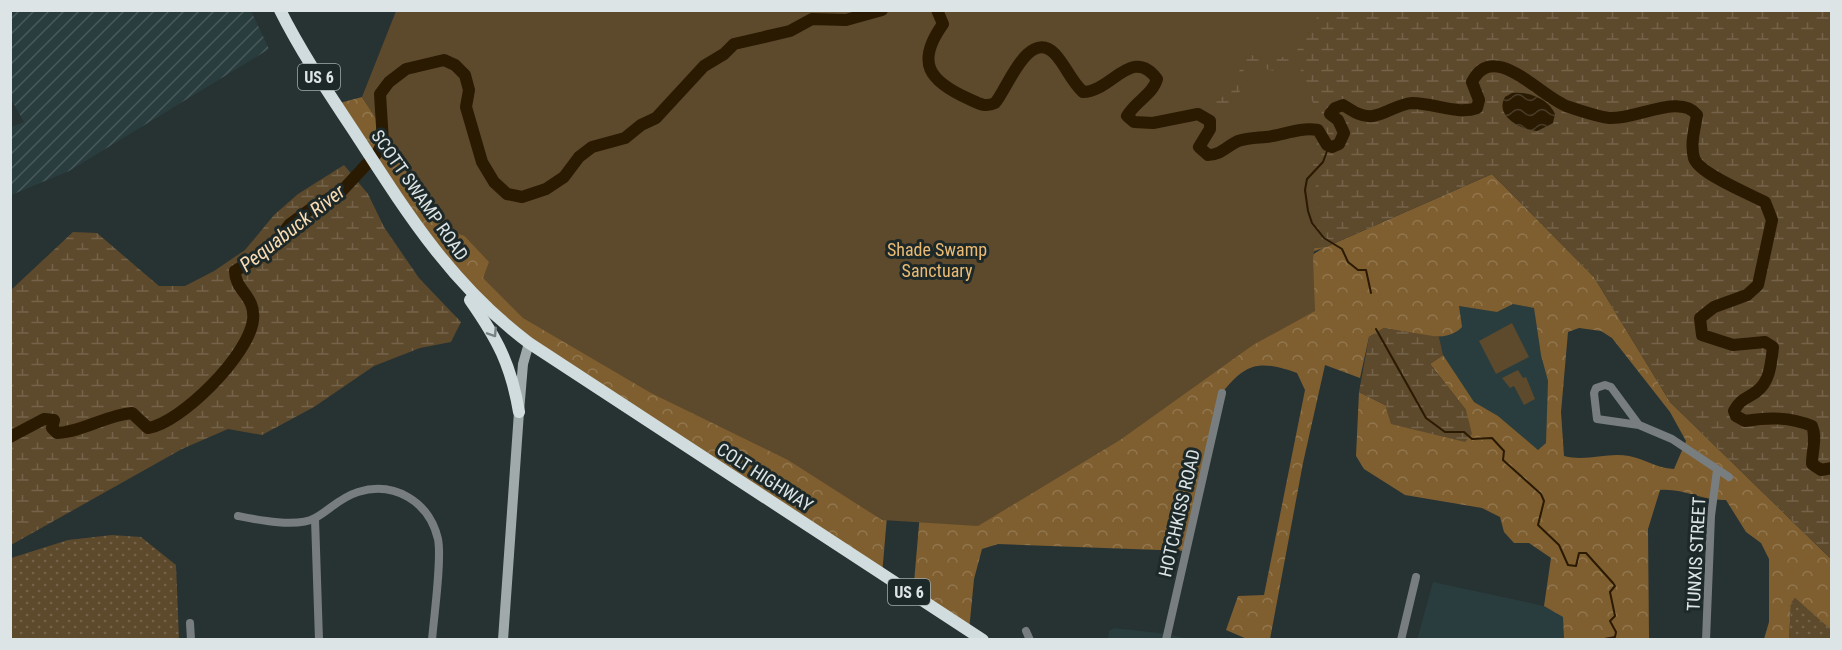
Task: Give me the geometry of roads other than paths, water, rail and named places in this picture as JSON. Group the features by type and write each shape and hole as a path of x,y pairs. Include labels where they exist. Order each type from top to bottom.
{"highway":[{"name":"SCOTT SWAMP ROAD","path":"280,10 379,171 447,268 481,304 528,343"},
{"path":"447,268 499,342 510,369 519,412"},
{"name":"COLT HIGHWAY","path":"528,343 983,639"}],"main road":[{"path":"503,639 523,364 528,343"}],"street":[{"path":"1639,425 1611,387 1605,385 1596,388 1594,393 1597,419 1639,425 1672,439 1729,477"},
{"name":"HOTCHKISS ROAD","path":"1166,639 1222,393"},
{"name":"TUNXIS STREET","path":"1706,639 1711,516 1717,470"},
{"path":"238,516 289,522 315,519 332,504 358,492 383,488 404,493 419,504 431,519 438,540 432,639"},
{"path":"315,519 319,639"},
{"path":"1401,639 1416,577"},
{"path":"190,623 191,639"},
{"path":"1026,632 1030,639"}],"water":[{"path":"1512,93 1531,95 1543,100 1555,114 1553,123 1537,131 1524,128 1511,121 1503,110 1503,104 1505,97"}],"waterway":[{"name":"Pequabuck River","path":"10,437 44,419 54,420 52,428 57,433 76,430 122,414 132,413 148,428 178,414 195,401 227,368 249,334 253,312 249,299 238,284 235,271 269,251 290,224 316,205 339,194 378,152 383,142 380,94 389,82 406,69 444,60 455,65 465,75 469,90 466,107 482,162 494,182 507,194 522,197 546,189 564,177 579,157 592,147 625,138 641,125 656,118 704,66 724,54 734,44 790,31 812,19 846,20 882,10"},
{"name":"Pequabuck River","path":"937,10 943,24 934,38 928,60 930,69 936,78 955,92 982,104 995,103 1019,64 1036,48 1045,48 1055,54 1083,92 1103,85 1130,68 1139,67 1148,70 1157,79 1152,89 1127,116 1134,122 1153,123 1198,114 1210,121 1210,129 1199,147 1208,155 1220,152 1242,140 1304,130 1318,130 1327,145 1332,147 1339,144 1344,133 1338,120 1330,114 1335,108 1343,105 1365,116 1378,115 1412,103 1462,110 1477,108 1479,100 1472,82 1481,70 1493,66 1505,68 1519,75 1569,107 1609,118 1620,118 1669,107 1680,106 1689,109 1697,115 1692,147 1698,164 1725,183 1765,202 1772,220 1758,285 1747,295 1714,307 1700,318 1702,335 1733,345 1765,342 1773,347 1769,372 1764,383 1761,388 1739,404 1734,411 1736,416 1745,421 1779,419 1812,426 1814,440 1812,464 1821,470 1832,468"},
{"path":"1329,146 1323,162 1307,179 1305,190 1308,211 1312,223 1324,238 1342,249 1348,262 1358,270 1366,270 1371,293"},
{"path":"1376,329 1426,418 1445,432 1464,432 1472,439 1492,438 1504,451 1503,460 1541,494 1544,501 1538,525 1559,545 1568,565 1576,566 1579,553 1586,553 1613,583 1615,586 1610,592 1615,616 1610,621 1616,632 1615,637 1599,640"}],"park label":[{"name":"Shade Swamp Sanctuary","path":"937,259"}]}
